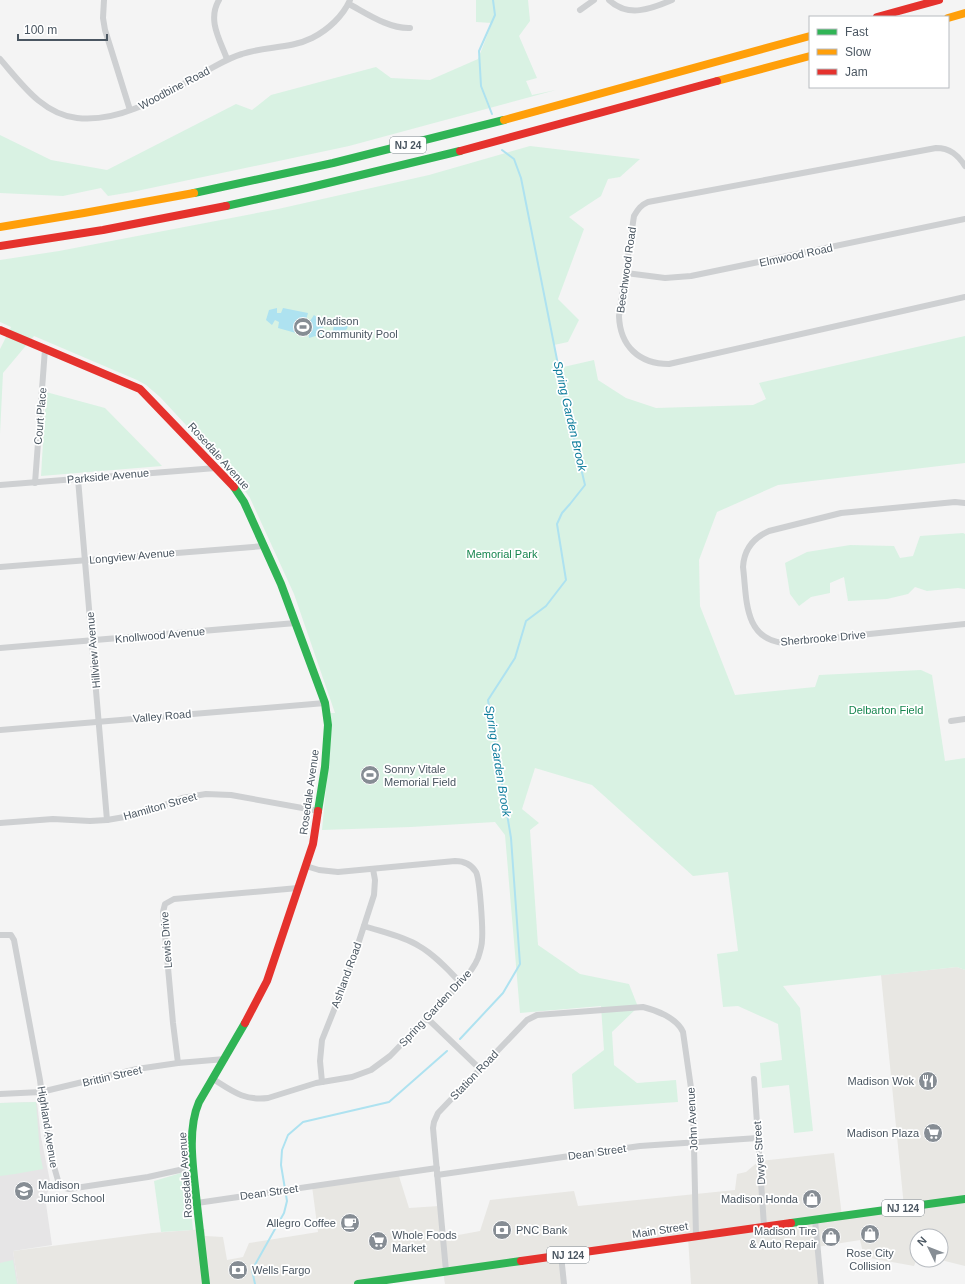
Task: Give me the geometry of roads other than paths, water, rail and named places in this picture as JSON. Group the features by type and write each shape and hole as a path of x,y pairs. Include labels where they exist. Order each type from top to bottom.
{"main road":[{"path":"882,16 939,0"},
{"path":"949,18 965,14"},
{"name":"NJ 24","path":"0,227 178,196 333,163 463,131 809,36"},
{"name":"NJ 24","path":"0,246 186,214 337,182 467,150 809,56"},
{"name":"Rosedale Avenue","path":"0,330 140,389 154,401 237,490 244,502 281,584 324,703 328,725 326,768 313,844 267,981 259,1000 198,1102 193,1122 193,1167 206,1284"},
{"name":"Main Street","path":"358,1284 408,1280 446,1271 965,1199"}],"street":[{"path":"104,0 103,18 105,30 130,110"},
{"path":"219,0 214,11 214,25 227,59"},
{"path":"580,10 594,0"},
{"path":"608,0 619,8 632,11 651,8 672,0"},
{"path":"350,2 392,26 410,28"},
{"name":"Woodbine Road","path":"0,58 36,99 55,111 71,117 108,117 130,110 162,96 227,59 256,50 292,45 313,38 339,18 350,2"},
{"name":"Beechwood Road","path":"965,166 960,158 951,151 936,148 648,202 640,207 634,216 619,316 621,332 633,352 645,360 661,364 669,364 965,297"},
{"name":"Elmwood Road","path":"626,273 665,278 691,276 965,219"},
{"name":"Court Place","path":"34,482 45,349"},
{"name":"Parkside Avenue","path":"0,485 216,468"},
{"name":"Hillview Avenue","path":"78,479 107,820"},
{"name":"Sherbrooke Drive","path":"965,503 955,502 841,513 769,531 761,534 750,544 745,555 743,567 750,619 764,637 776,642 784,643 965,624"},
{"name":"Longview Avenue","path":"0,567 264,546"},
{"name":"Knollwood Avenue","path":"0,648 296,624"},
{"name":"Valley Road","path":"0,730 324,703"},
{"path":"951,721 965,719"},
{"name":"Hamilton Street","path":"0,823 53,819 90,821 107,820 142,814 182,798 206,794 231,795 319,811"},
{"name":"Spring Garden Drive","path":"213,1079 237,1094 252,1099 268,1098 299,1087 352,1077 371,1070 390,1056 461,983 474,966 481,948 482,939 478,878 474,869 465,863 455,861 338,872 319,870 306,866"},
{"name":"Ashland Road","path":"322,1082 320,1061 322,1040 348,975 374,895 375,880 373,869"},
{"name":"Lewis Drive","path":"178,1063 163,912 165,904 174,899 298,888"},
{"path":"364,926 420,946 461,983"},
{"name":"Highland Avenue","path":"0,935 6,934 12,936 14,940 41,1092 49,1148 56,1178 59,1184 62,1187 69,1189 148,1177 193,1167"},
{"name":"Station Road","path":"446,1271 433,1128 436,1115 527,1020 532,1017 537,1015 636,1007 650,1009 661,1014"},
{"name":"John Avenue","path":"661,1014 676,1022 683,1032 692,1093 696,1236"},
{"path":"427,1018 480,1069"},
{"name":"Brittin Street","path":"0,1094 41,1092 137,1069 178,1063 225,1059"},
{"name":"Dwyer Street","path":"754,1079 764,1226"},
{"name":"Dean Street","path":"437,1175 640,1146 758,1138"},
{"name":"Dean Street","path":"197,1203 437,1168"},
{"path":"815,1220 821,1284"},
{"path":"561,1255 564,1284"}],"water":[{"path":"277,308 277,313 281,313 283,308 308,313 306,320 310,321 314,315 325,324 322,329 322,334 309,338 308,329 304,329 303,335 278,328 279,322 275,320 272,325 266,320 269,310"},
{"path":"344,322 348,325 347,329 342,332 338,339 334,338 332,335 334,325"}],"waterway":[{"name":"Spring Garden Brook","path":"492,114 481,86 479,51 495,15 493,0"},
{"name":"Spring Garden Brook","path":"460,1039 503,993 520,964 511,838 488,700 515,658 526,621 546,606 566,580 557,524 562,513 585,485 566,405 521,178 514,159 502,150"},
{"name":"Spring Garden Brook","path":"255,1284 252,1270 284,1213 287,1201 281,1165 282,1150 288,1135 303,1122 389,1102 447,1051"}],"place":[{"name":"Madison Community Pool","path":"303,327"},
{"name":"Sonny Vitale Memorial Field","path":"370,775"},
{"name":"Madison Wok","path":"928,1081"},
{"name":"Madison Plaza","path":"933,1133"},
{"name":"Madison Junior School","path":"24,1191"},
{"name":"Madison Honda","path":"812,1199"},
{"name":"Allegro Coffee","path":"350,1223"},
{"name":"PNC Bank","path":"502,1230"},
{"name":"Rose City Collision","path":"870,1234"},
{"name":"Madison Tire & Auto Repair","path":"831,1237"},
{"name":"Whole Foods Market","path":"378,1241"},
{"name":"Wells Fargo","path":"238,1270"}],"park label":[{"name":"Memorial Park","path":"502,554"},
{"name":"Delbarton Field","path":"886,710"}]}
